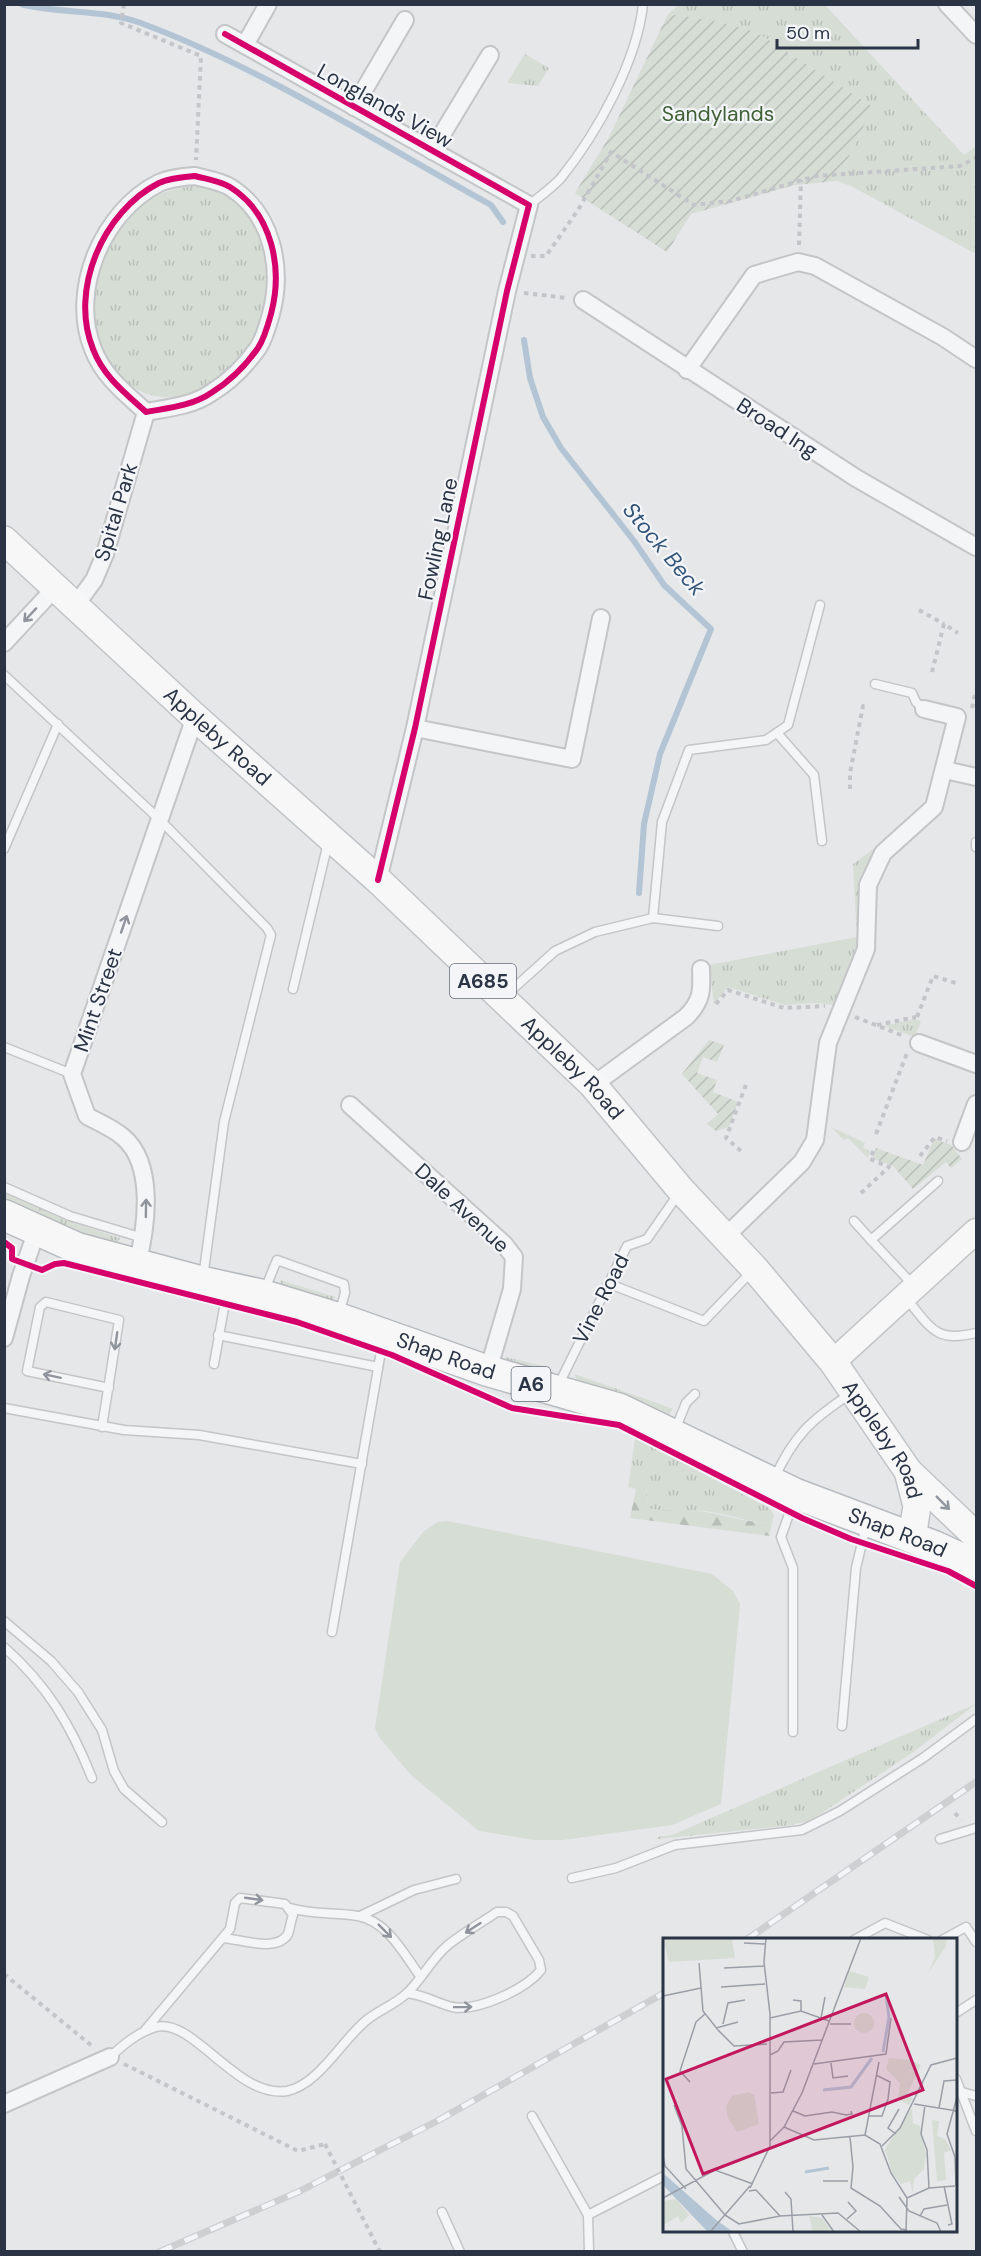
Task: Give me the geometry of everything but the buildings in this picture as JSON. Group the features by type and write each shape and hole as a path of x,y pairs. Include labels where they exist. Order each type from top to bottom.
{"highway":[{"name":"Shap Road","path":"4,1215 77,1248 140,1252 215,1285 263,1295 338,1318 488,1371 620,1409 784,1488 976,1565"}],"main road":[{"name":"Appleby Road","path":"4,540 195,717 378,880 593,1085 681,1191 755,1269 833,1362 854,1391 908,1471 917,1506 912,1538"},
{"name":"A685","path":"908,1471 976,1536"}],"street":[{"path":"244,45 268,4"},
{"path":"947,4 976,35"},
{"path":"354,107 405,20"},
{"name":"Longlands View","path":"225,34 529,205"},
{"name":"Longlands View","path":"432,151 490,55"},
{"path":"195,176 230,187 254,209 267,230 275,255 275,298 259,347 237,372 211,393 201,398 181,406 146,412 111,381 93,350 85,320 87,287 93,259 123,210 141,194 161,182 195,176"},
{"name":"Fowling Lane","path":"378,880 415,728 507,291 529,205"},
{"path":"687,370 754,275 798,262 815,266 943,337 976,359"},
{"name":"Broad Ing","path":"583,300 687,370 856,478 976,547"},
{"name":"Spital Park","path":"75,606 93,580 105,554 146,412"},
{"path":"4,643 56,587"},
{"path":"415,728 572,759 602,618"},
{"path":"725,1237 802,1162 815,1140 828,1043 866,949 868,885 883,853 934,807 945,770 957,717 924,709"},
{"name":"Mint Street","path":"140,1252 145,1184 135,1155 123,1137 87,1116 72,1074 195,717"},
{"path":"945,770 976,777"},
{"path":"593,1085 686,1017 698,1005 702,996 701,969"},
{"path":"913,1043 976,1064"},
{"path":"962,1142 976,1104"},
{"name":"Dale Avenue","path":"350,1105 504,1244 514,1257 512,1289 488,1371"},
{"path":"4,1338 21,1275 37,1230"},
{"path":"833,1362 976,1232"},
{"path":"4,2104 109,2056"}],"lane":[{"path":"529,205 560,180 594,129 638,41 643,4"},
{"path":"653,918 662,822 690,750 766,740 788,725 820,605"},
{"path":"4,675 160,820 267,928 271,935 224,1122 215,1285 218,1335 214,1364"},
{"path":"875,684 912,693 916,702 924,709"},
{"path":"4,849 58,724"},
{"path":"777,733 814,775 822,841"},
{"path":"293,989 330,837"},
{"path":"976,842 976,848"},
{"path":"502,999 555,951 596,932 653,918 717,926"},
{"path":"4,1047 72,1074"},
{"path":"871,1240 938,1181"},
{"path":"4,1187 70,1216 140,1252"},
{"name":"Vine Road","path":"556,1390 627,1246 647,1239 681,1191"},
{"path":"854,1221 909,1291 938,1334 953,1338 976,1333"},
{"path":"610,1284 704,1321 755,1269"},
{"path":"102,1427 109,1388 119,1320 46,1302 40,1307 27,1371 109,1388"},
{"path":"218,1335 378,1367"},
{"path":"332,1632 378,1367 387,1336"},
{"path":"793,1732 793,1568 781,1538 784,1488 790,1447 811,1420 854,1391"},
{"path":"673,1433 686,1403 695,1394"},
{"path":"4,1408 102,1427 199,1435 362,1464"},
{"path":"842,1726 856,1568 867,1523"},
{"path":"4,1621 51,1661 78,1692 102,1730 114,1771 124,1789 162,1822"},
{"path":"4,1647 42,1684 77,1739 92,1778"},
{"path":"572,1878 616,1868 675,1845 802,1830 840,1811 914,1764 976,1719"},
{"path":"940,1839 976,1828"},
{"path":"360,1916 414,1890 456,1879"},
{"path":"141,2034 230,1929 235,1903 240,1898 285,1904 290,1908 317,1914 360,1916 377,1923 391,1936 420,1976"},
{"path":"223,1938 267,1944 281,1941 288,1934 292,1915 290,1908"},
{"path":"109,2056 129,2040 157,2026 168,2028 189,2038 249,2083 262,2090 288,2091 307,2083 367,2020 407,1993 448,1945 497,1912 506,1912 513,1916 539,1960 541,1970 535,1978 501,1997 475,2007 455,2008 422,1995 407,1993"},
{"path":"858,1938 885,1923 923,1938"},
{"path":"946,1938 966,1927 976,1942"},
{"path":"957,2012 976,2000"},
{"path":"957,2081 976,2131"},
{"path":"962,2092 976,2096"},
{"path":"532,2116 588,2215 589,2252"},
{"path":"588,2215 663,2177"},
{"path":"442,2212 460,2252"},
{"path":"733,2232 743,2252"}],"path":[{"path":"125,6 121,23 201,56 195,176"},
{"path":"516,256 546,256 578,210 611,152 694,206 731,201 816,176 960,166 976,158"},
{"path":"798,262 801,180"},
{"path":"507,291 583,300"},
{"path":"919,610 958,633"},
{"path":"932,672 944,624"},
{"path":"972,709 976,690"},
{"path":"850,789 852,762 863,706 867,707"},
{"path":"876,1026 917,1017 933,976 959,984"},
{"path":"714,1007 728,990 784,1008 819,1005 832,1008"},
{"path":"848,1015 913,1043 876,1134"},
{"path":"741,1151 726,1138 747,1082"},
{"path":"920,1156 935,1137"},
{"path":"861,1193 889,1167 870,1159 875,1147"},
{"path":"4,1974 109,2056 298,2151 325,2144 380,2252"}],"green space":[{"path":"679,5 825,5 964,155 976,146 976,254 851,186 837,181 873,107 756,32 717,21 668,14"},
{"name":"Sandylands","path":"668,14 717,21 756,32 873,107 837,181 795,185 691,214 667,252 575,193 609,137"},
{"path":"525,54 549,68 538,86 507,83"},
{"path":"192,186 214,189 230,198 244,210 262,243 268,282 266,301 262,318 253,338 240,357 223,374 205,387 184,395 163,397 142,392 121,378 106,359 96,337 93,313 94,289 100,265 124,222 152,197"},
{"path":"879,845 869,861 860,886 860,937 833,1005 817,1003 785,1005 728,987 714,1004 709,965 857,937 853,864"},
{"path":"915,1019 921,1021 915,1037 884,1026"},
{"path":"709,1040 724,1045 717,1062 703,1057 697,1073 717,1080 713,1092 738,1102 729,1127 716,1131 707,1124 718,1114 682,1074"},
{"path":"831,1127 865,1143 863,1148 870,1151 868,1158 848,1138 844,1140"},
{"path":"934,1139 951,1145 962,1159 951,1168 946,1162 913,1189 893,1166 872,1158 876,1148 923,1165"},
{"path":"4,1193 74,1223 120,1238 118,1242 108,1243 79,1235 5,1200"},
{"path":"280,1280 335,1297 331,1301 282,1287"},
{"path":"505,1357 548,1367 547,1374 506,1361"},
{"path":"574,1374 673,1409 669,1414 663,1413 578,1382"},
{"path":"635,1438 769,1508 774,1515 772,1523 704,1511 669,1511 648,1508 646,1485 629,1482"},
{"path":"629,1482 646,1485 648,1508 706,1512 747,1521 772,1523 769,1536 630,1518 636,1489 628,1487"},
{"path":"447,1521 712,1574 733,1591 740,1604 721,1804 672,1825 563,1840 534,1840 479,1831 411,1775 379,1737 375,1728 400,1562 424,1531 438,1522"},
{"path":"976,1704 912,1753 811,1820 792,1825 658,1839 657,1837 672,1835"}],"waterway":[{"path":"21,4 124,18 228,60 318,107 491,205 503,222"},
{"name":"Stock Beck","path":"524,340 530,378 543,417 561,448 634,541 664,585 711,629 660,754 644,824 639,893"}],"railway":[{"path":"749,1938 976,1782"},
{"path":"159,2252 298,2192 439,2120 663,1994"}],"cycle path":[{"path":"225,34 529,205 507,291 415,728 378,880"},
{"path":"195,176 230,187 245,198 265,227 275,261 276,279 271,314 258,348 243,367 224,384 196,401 146,412 109,376 97,359 87,326 85,302 89,278 96,254 107,232 122,212 139,196 163,181 195,176"},
{"path":"4,1242 12,1248 12,1259 42,1270 64,1263 297,1322 392,1355 512,1408 619,1425 802,1518 851,1539 948,1571 976,1586"}]}
